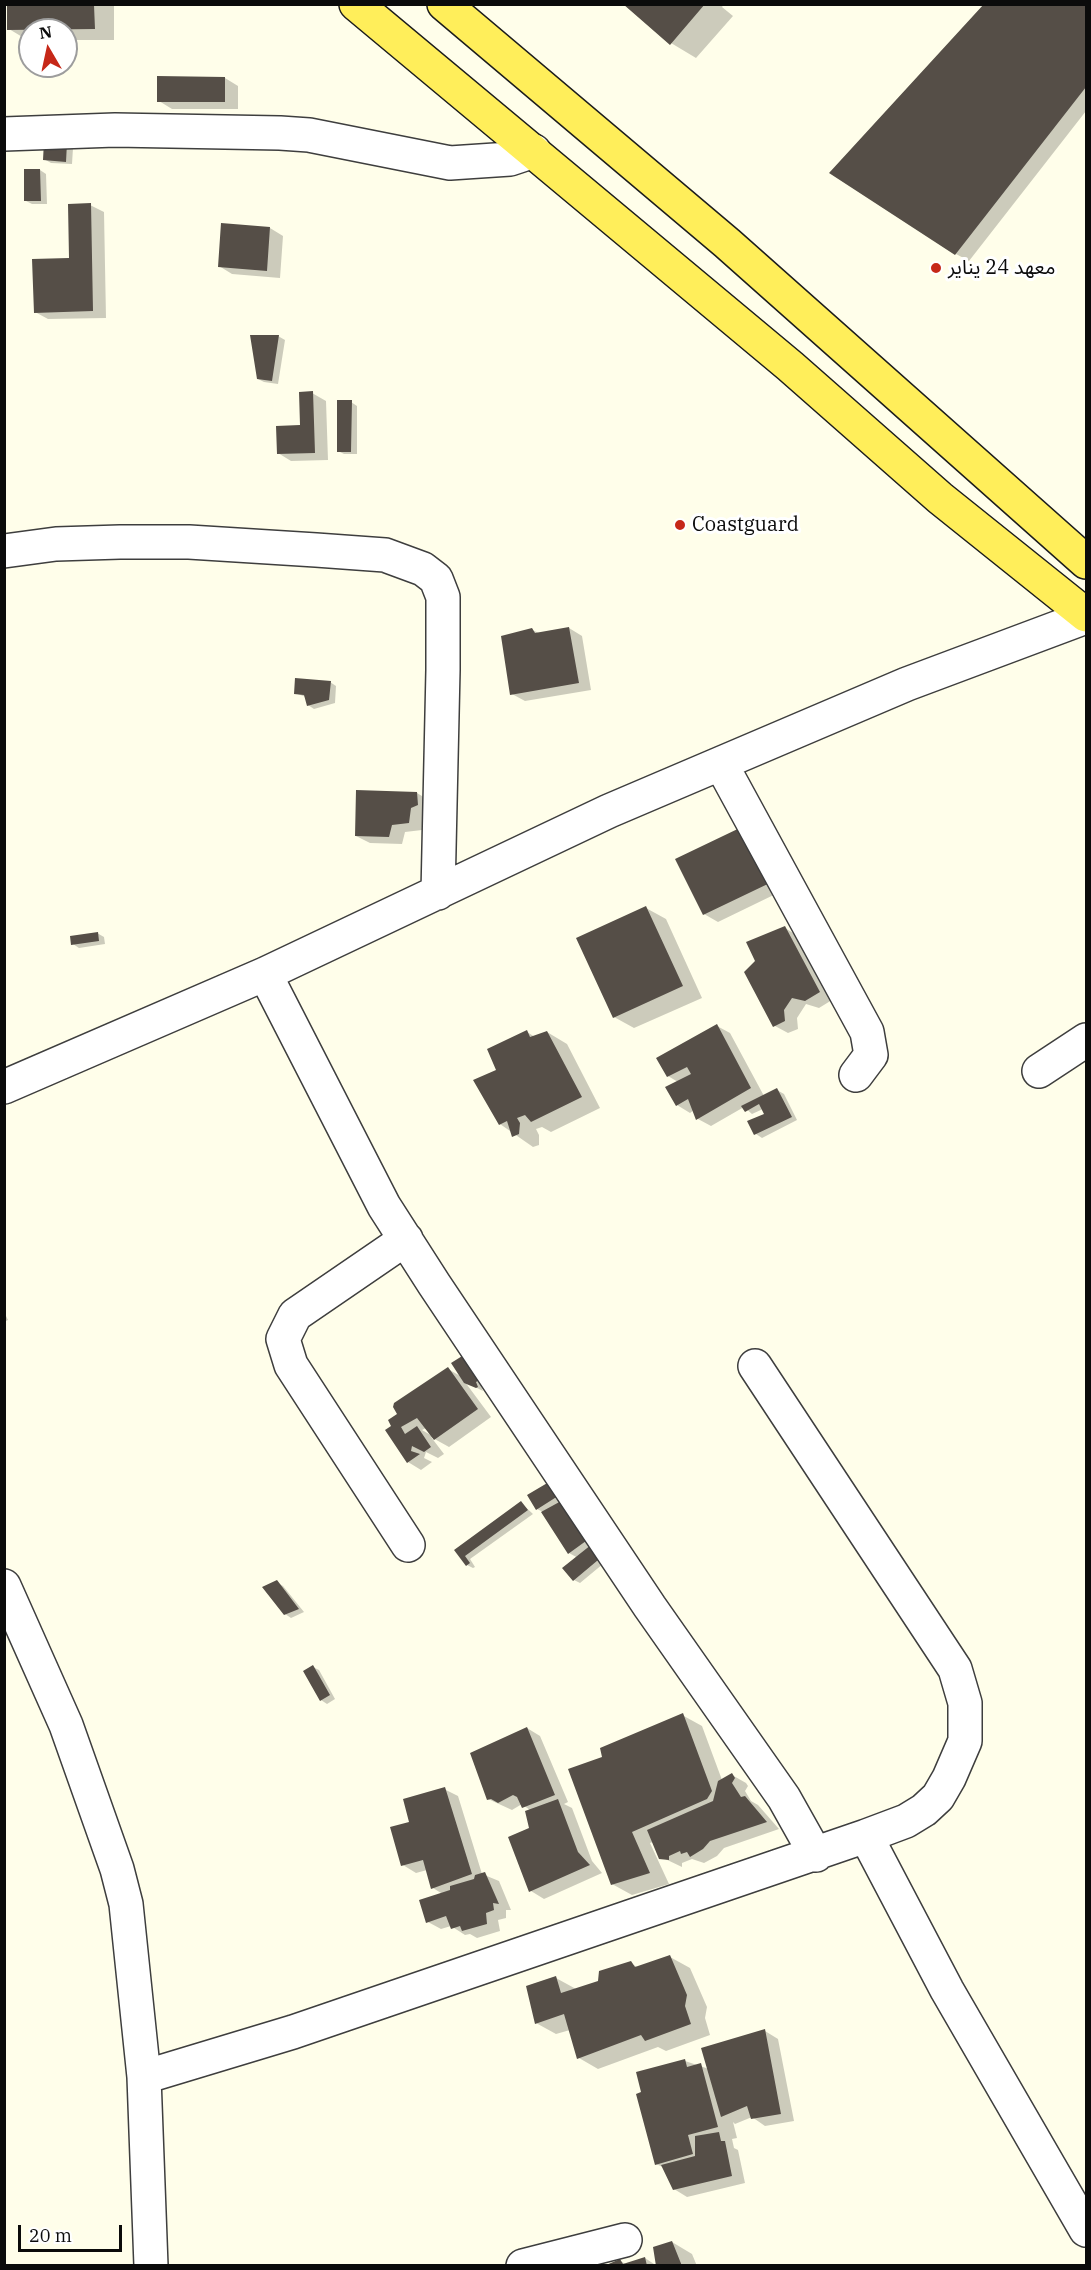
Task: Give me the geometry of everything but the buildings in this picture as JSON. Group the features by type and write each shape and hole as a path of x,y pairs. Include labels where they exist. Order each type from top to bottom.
{"main road":[{"path":"356,4 790,366 940,498 1086,616"},
{"path":"444,4 727,243 1086,562"}],"street":[{"path":"4,134 115,130 280,133 309,135 450,163 510,159 534,151"},
{"path":"4,551 56,544 120,542 316,550 385,555 423,569 436,579 442,597 443,670 438,894"},
{"path":"4,1087 265,974 609,811 907,684 1086,616"},
{"path":"721,764 867,1032 871,1055 856,1075"},
{"path":"265,974 363,1166 406,1239 650,1607 768,1774 816,1855"},
{"path":"1039,1071 1086,1040"},
{"path":"406,1239 295,1315 284,1339 291,1365 408,1545"},
{"path":"144,2077 293,2032 816,1855 906,1821 938,1797 964,1741 965,1703 955,1669 755,1366"},
{"path":"4,1586 66,1725 117,1869 126,1904 144,2077 151,2265"},
{"path":"866,1836 946,1990 1086,2230"},
{"path":"523,2265 625,2240"}],"place":[{"name":"معهد 24 يناير","path":"936,268"},
{"name":"Coastguard","path":"680,525"}]}
